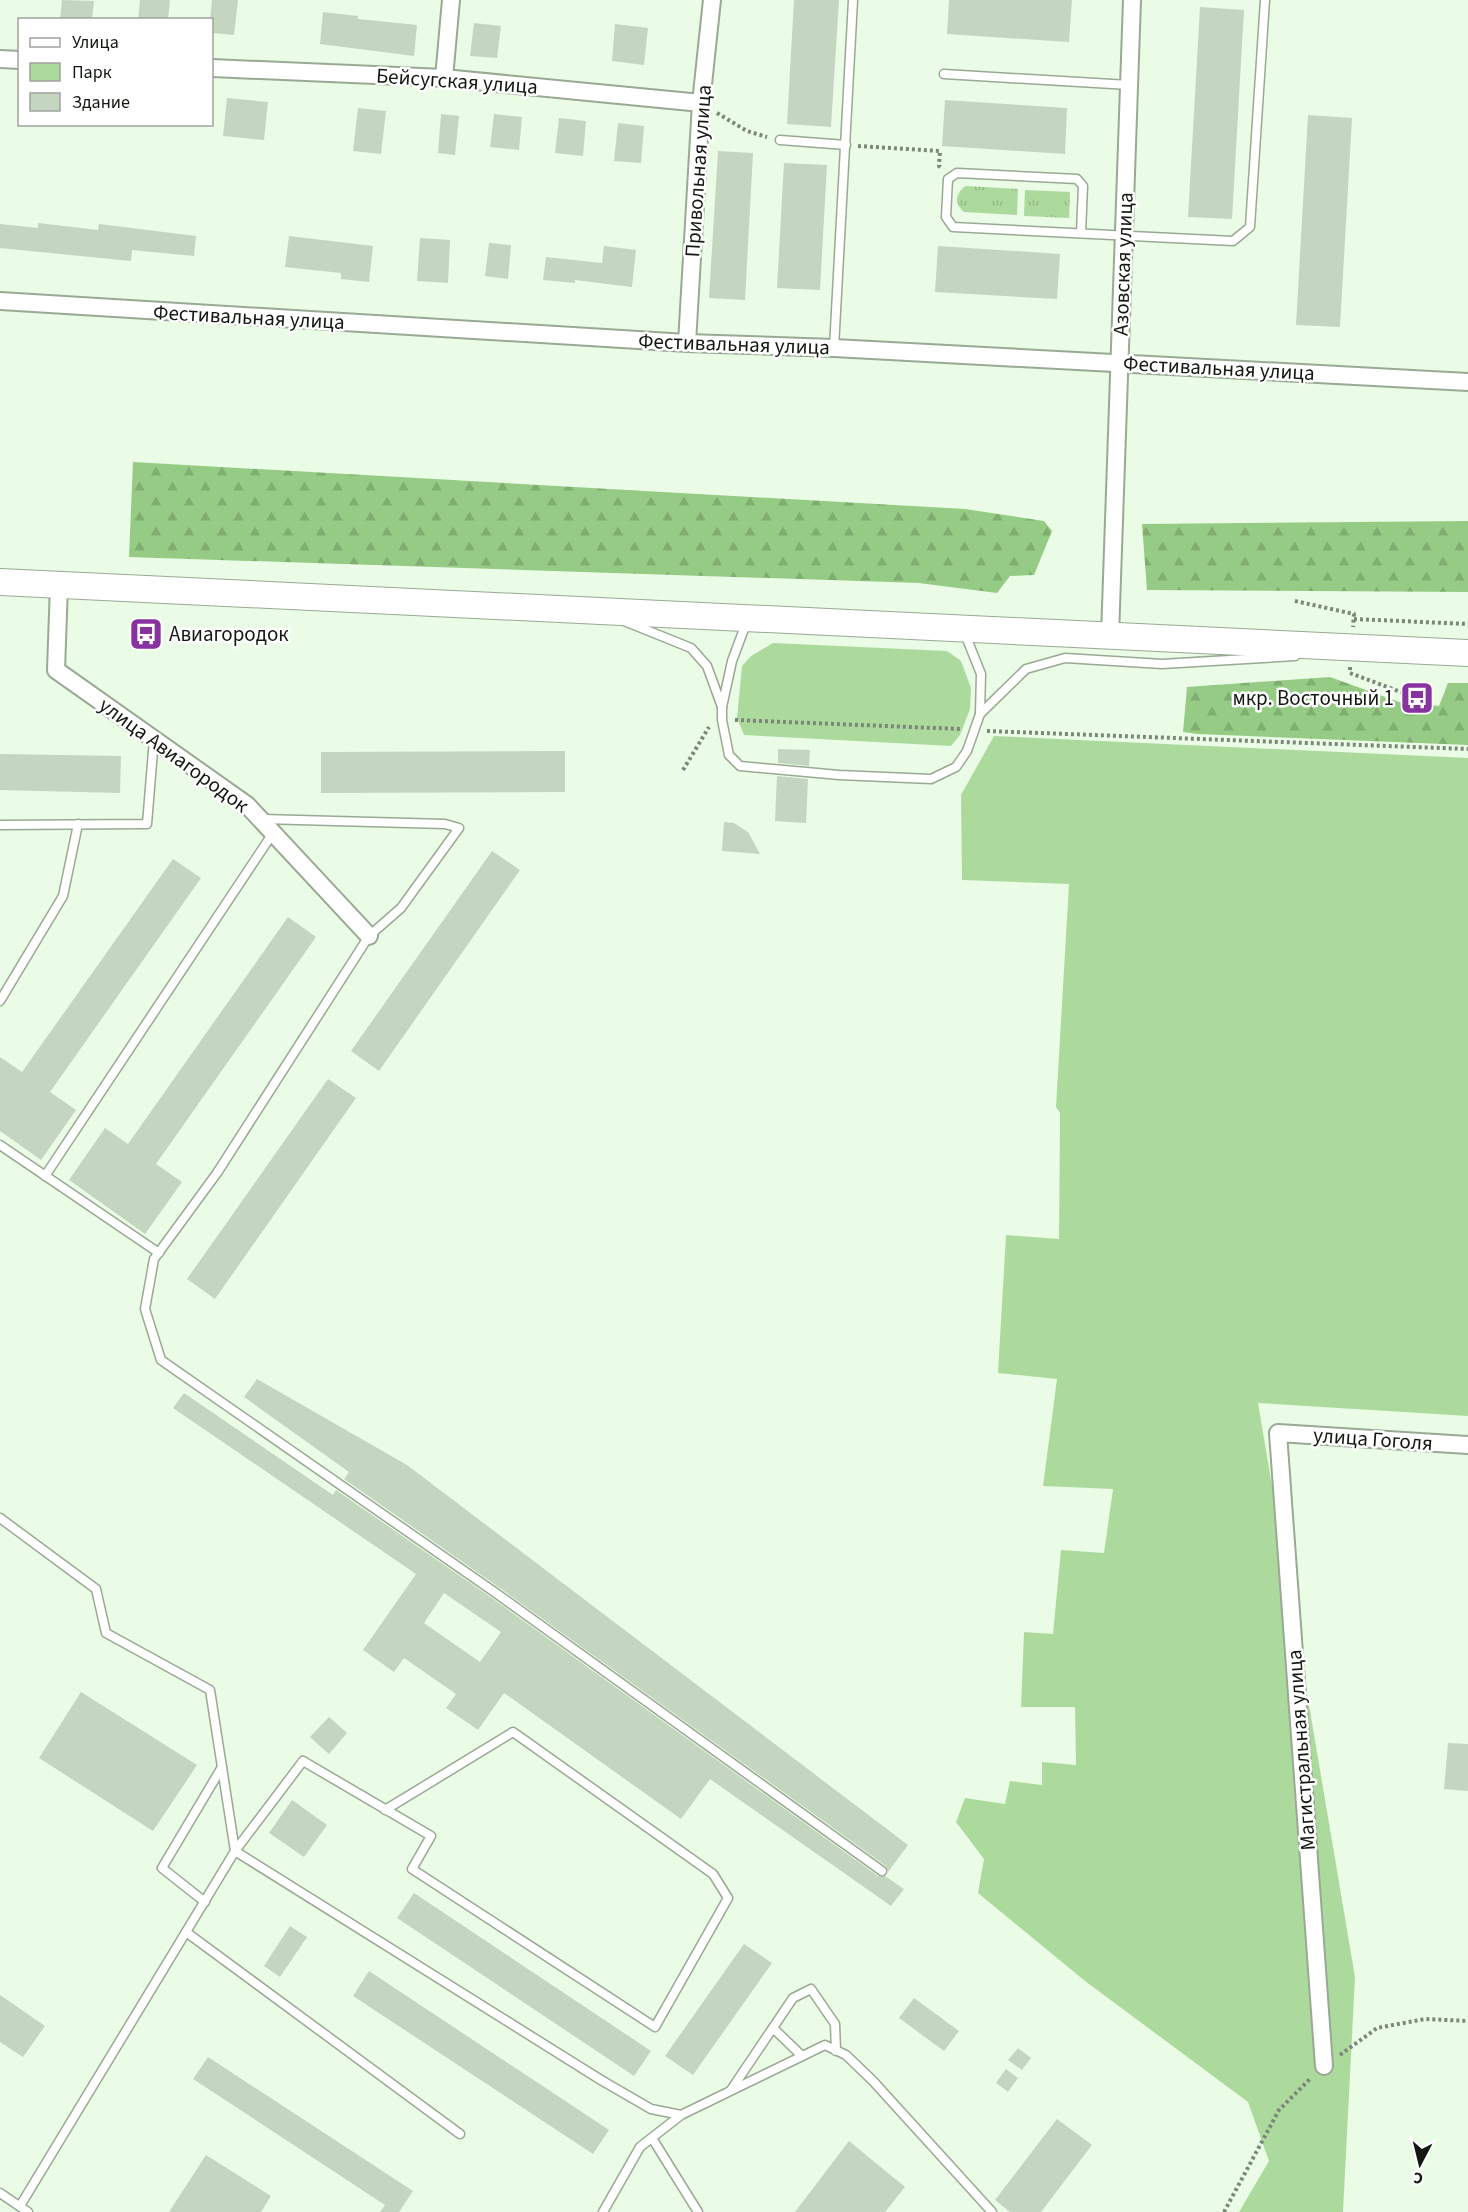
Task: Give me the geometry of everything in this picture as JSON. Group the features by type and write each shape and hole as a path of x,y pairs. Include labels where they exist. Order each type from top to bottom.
{"main road":[{"path":"0,582 1468,653"}],"street":[{"path":"444,78 451,0"},
{"name":"Привольная улица","path":"687,343 701,103 712,0"},
{"name":"Азовская улица","path":"1110,636 1132,0"},
{"path":"0,59 18,60"},
{"name":"Бейсугская улица","path":"213,68 444,78 701,103"},
{"name":"Фестивальная улица","path":"0,301 687,343 1120,362 1468,382"},
{"name":"улица Авиагородок","path":"59,585 56,670 246,805 369,936"},
{"name":"улица Гоголя","path":"1278,1433 1468,1445"},
{"name":"Магистральная улица","path":"1278,1433 1324,2066"}],"lane":[{"path":"834,348 853,0"},
{"path":"1081,233 1083,186 1077,178 957,173 948,179 946,217 953,227 1233,241 1250,227 1265,0"},
{"path":"944,74 1129,85"},
{"path":"780,140 846,145"},
{"path":"601,612 691,648 707,666 722,707"},
{"path":"748,619 732,661 722,707 722,720 729,755 740,766 839,775 931,778 956,767 967,751 980,714 981,674 964,629"},
{"path":"1316,655 1407,650"},
{"path":"980,714 1026,669 1065,658 1162,664 1304,656"},
{"path":"0,825 147,824 154,740"},
{"path":"260,819 445,824 459,828 401,908 369,936 217,1173 154,1259 145,1309 161,1360 503,1598 882,1871"},
{"path":"0,1001 63,896 78,824"},
{"path":"45,1176 273,833"},
{"path":"0,1145 159,1253"},
{"path":"0,1518 96,1589 106,1633 210,1690 235,1851 601,2080 651,2109 681,2115"},
{"path":"20,2206 235,1851 303,1761 385,1810 431,1836 412,1869 655,2027 728,1898 713,1874 513,1732 385,1810"},
{"path":"205,1902 162,1868 222,1767"},
{"path":"186,1932 460,2133"},
{"path":"730,2091 793,1998 811,1989 836,2024 836,2051"},
{"path":"773,2028 802,2056"},
{"path":"603,2212 640,2147 681,2115 825,2045 846,2055 873,2081 992,2212"},
{"path":"652,2138 698,2212"},
{"path":"0,2193 28,2212"}],"path":[{"path":"701,103 747,131 780,140"},
{"path":"846,145 940,152 939,166 953,176"},
{"path":"1354,619 1468,624"},
{"path":"683,770 712,722 722,720 1468,749"},
{"path":"1224,2212 1279,2110 1324,2066 1377,2028 1425,2019 1468,2020"}],"green space":[{"path":"966,186 1018,189 1017,215 964,212 957,199"},
{"path":"1025,190 1070,192 1069,218 1024,216"},
{"path":"133,462 965,509 1044,521 1052,531 1034,575 1010,576 997,593 919,583 129,557"},
{"path":"1468,521 1468,592 1147,590 1142,524"},
{"path":"773,643 947,651 961,661 971,688 970,709 960,735 951,746 744,735 737,718 742,666 751,656"},
{"path":"1330,677 1399,702 1439,706 1448,683 1468,683 1468,745 1183,732 1187,687"},
{"path":"994,736 1468,758 1468,1416 1258,1403 1355,1977 1343,2212 1239,2212 1269,2161 1248,2102 1085,1981 978,1893 984,1859 956,1822 965,1798 1005,1804 1010,1781 1042,1785 1042,1762 1076,1765 1075,1707 1021,1707 1024,1632 1053,1634 1061,1550 1104,1553 1113,1489 1043,1486 1057,1379 998,1373 1006,1235 1059,1239 1060,1113 1056,1107 1069,884 962,880 961,795"}],"building":[{"path":"62,0 94,1 92,18 60,18"},
{"path":"140,0 170,0 168,18 138,18"},
{"path":"212,0 238,0 234,35 213,33 213,18 210,18"},
{"path":"794,0 839,0 831,127 787,124"},
{"path":"949,0 1072,0 1069,42 947,34"},
{"path":"1200,7 1244,10 1232,219 1188,217"},
{"path":"323,12 358,16 358,19 417,25 414,56 320,44"},
{"path":"474,23 501,26 497,58 470,56"},
{"path":"615,24 648,28 644,65 612,61"},
{"path":"227,98 268,102 264,140 223,136"},
{"path":"945,100 1067,108 1065,154 942,146"},
{"path":"358,108 386,111 381,154 353,151"},
{"path":"441,114 459,116 455,155 438,153"},
{"path":"494,114 522,117 519,150 490,147"},
{"path":"1308,115 1352,118 1340,327 1296,325"},
{"path":"559,118 586,121 583,156 555,153"},
{"path":"618,123 644,126 641,163 614,161"},
{"path":"718,151 753,153 745,300 709,298"},
{"path":"784,163 827,165 820,290 777,288"},
{"path":"38,223 98,230 99,224 196,236 194,256 132,250 131,261 0,248 0,224 38,228"},
{"path":"289,236 373,246 369,282 341,279 341,273 285,267"},
{"path":"420,238 450,240 448,283 417,281"},
{"path":"489,243 511,245 508,279 485,276"},
{"path":"604,246 636,250 632,287 575,280 575,283 543,280 546,257 602,263"},
{"path":"938,246 1060,254 1057,299 935,292"},
{"path":"778,749 810,750 809,766 778,763"},
{"path":"565,751 565,792 321,793 321,752"},
{"path":"0,754 121,756 120,793 0,790"},
{"path":"777,776 808,779 806,823 775,821"},
{"path":"724,822 734,823 748,832 760,854 722,851"},
{"path":"492,851 520,870 379,1071 351,1051"},
{"path":"173,859 201,878 50,1092 76,1110 41,1160 0,1131 0,1057 22,1072"},
{"path":"288,917 316,937 156,1164 182,1182 145,1234 69,1180 105,1128 128,1144"},
{"path":"328,1079 356,1098 215,1299 187,1279"},
{"path":"257,1379 407,1465 908,1845 888,1872 886,1866 497,1586 344,1479 349,1472 244,1397"},
{"path":"184,1393 333,1495 336,1490 489,1596 878,1876 885,1876 904,1889 891,1906 710,1779 681,1819 504,1693 478,1730 446,1708 456,1694 404,1658 394,1672 363,1650 416,1574 173,1408","holes":["444,1593 501,1632 480,1662 424,1623"]},
{"path":"81,1692 197,1765 153,1831 39,1758"},
{"path":"329,1717 347,1733 329,1754 310,1737"},
{"path":"1448,1743 1468,1744 1468,1791 1444,1789"},
{"path":"292,1800 327,1825 304,1857 269,1833"},
{"path":"414,1893 651,2051 634,2076 397,1918"},
{"path":"290,1926 307,1937 280,1977 264,1966"},
{"path":"744,1944 772,1963 693,2075 665,2056"},
{"path":"369,1971 609,2130 593,2154 353,1996"},
{"path":"0,1995 45,2026 23,2057 0,2042"},
{"path":"914,1998 959,2031 944,2051 899,2018"},
{"path":"1018,2048 1031,2058 1022,2070 1008,2060"},
{"path":"208,2057 413,2191 399,2212 380,2212 385,2205 193,2079"},
{"path":"1006,2069 1018,2078 1008,2092 996,2083"},
{"path":"1057,2119 1092,2145 1041,2212 1010,2212 995,2200"},
{"path":"849,2141 905,2187 885,2212 795,2212"},
{"path":"206,2155 271,2196 261,2212 169,2212"}],"place":[{"name":"Авиагородок","path":"146,634"},
{"name":"мкр. Восточный 1","path":"1417,698"}]}
